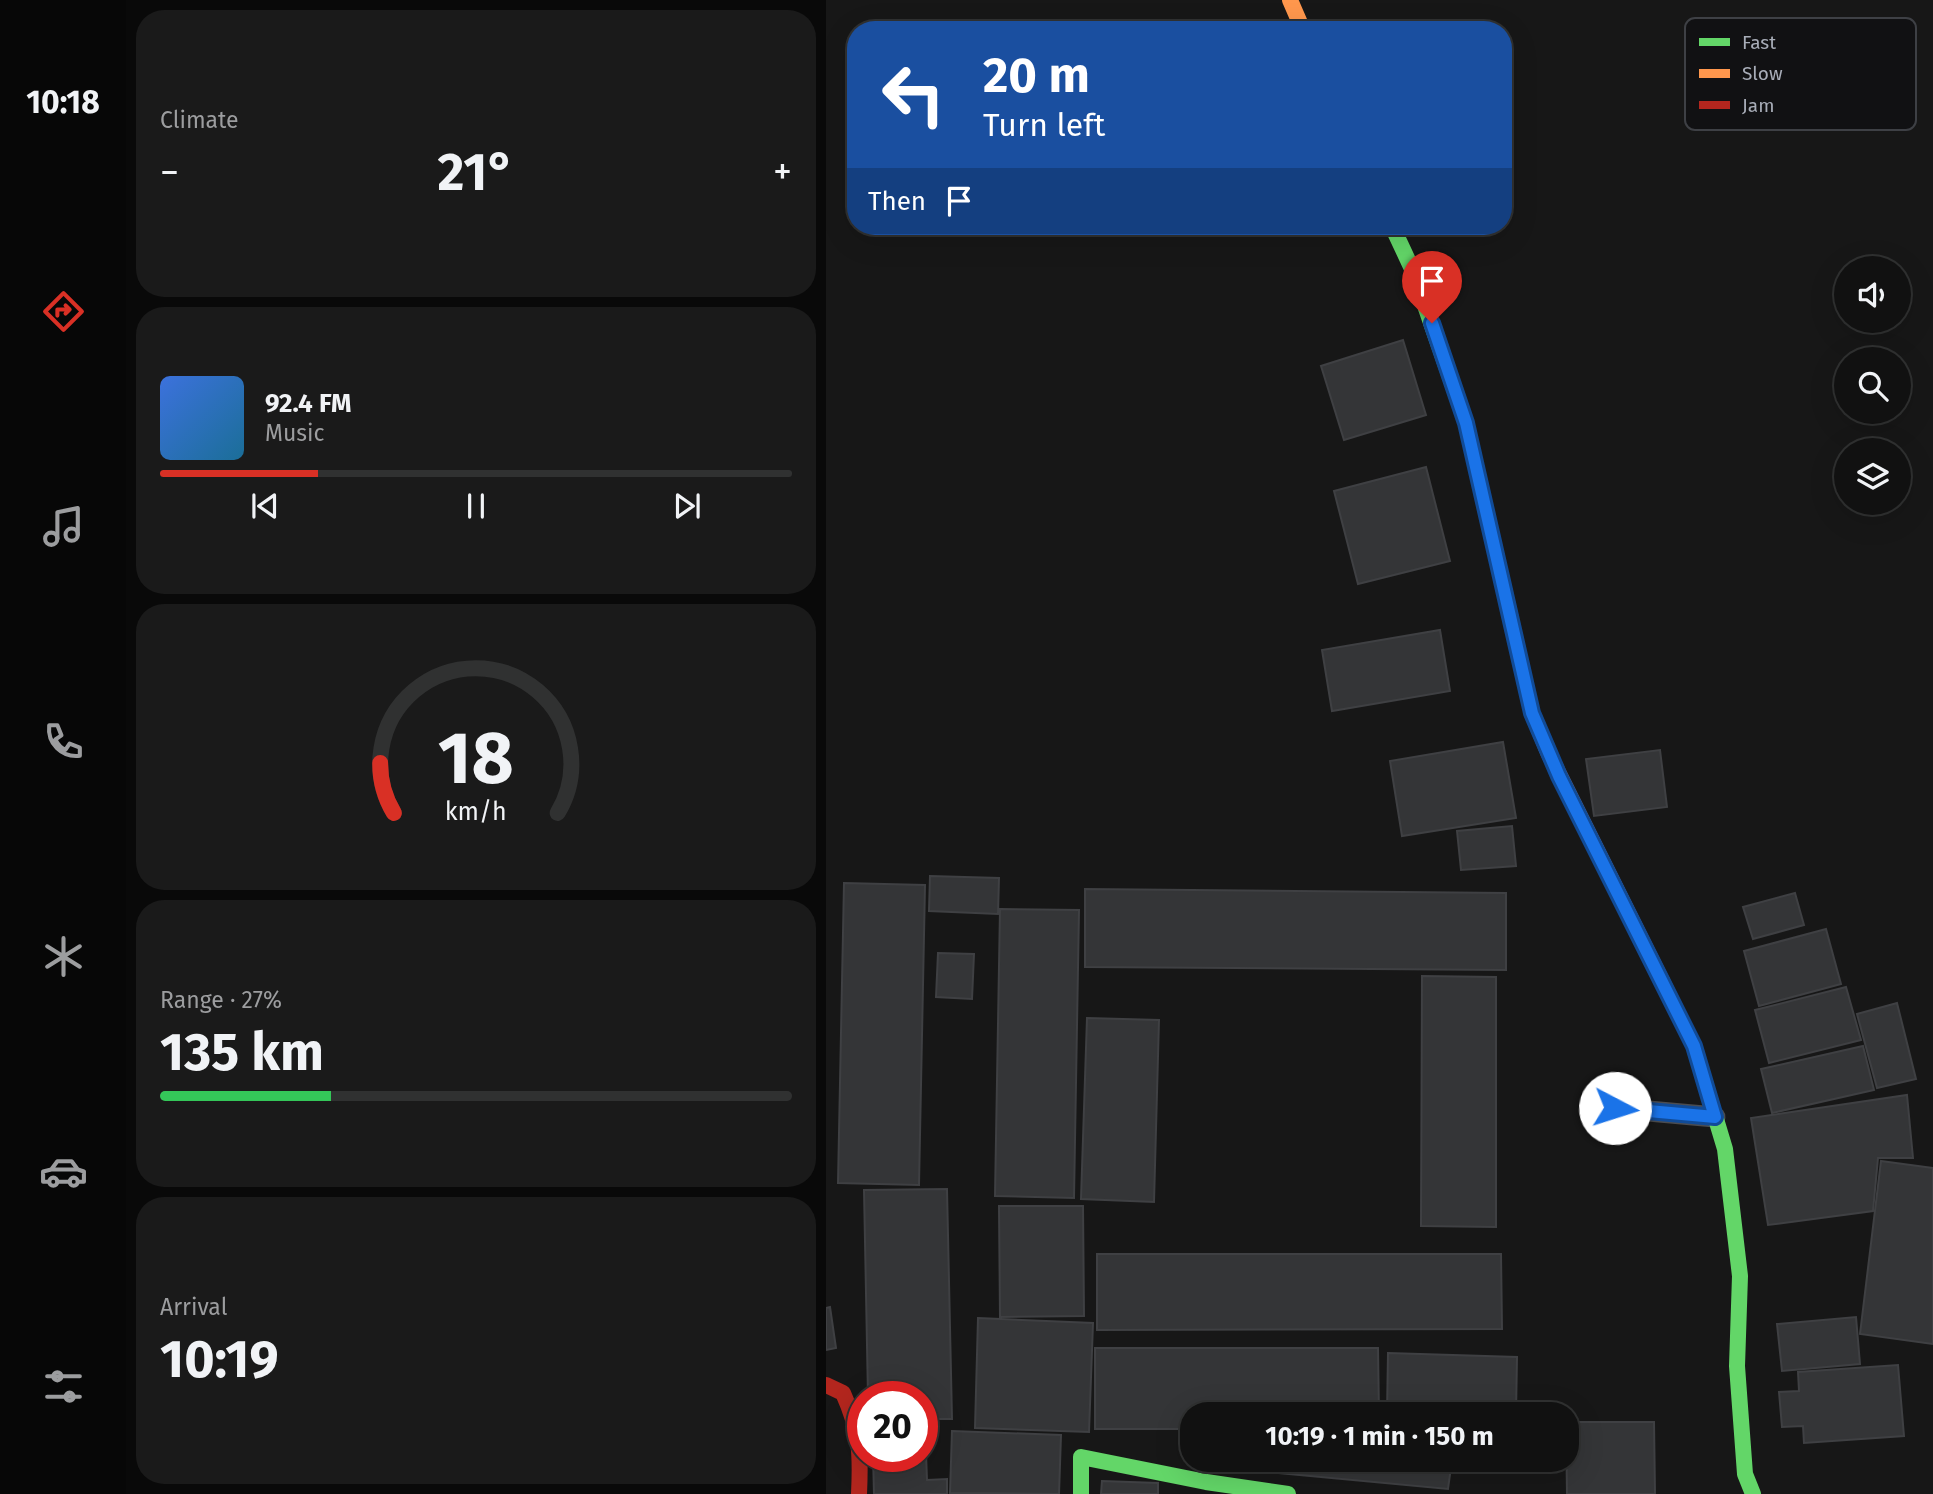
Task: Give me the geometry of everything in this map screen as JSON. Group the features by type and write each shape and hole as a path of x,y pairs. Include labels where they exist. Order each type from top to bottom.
{"street":[{"path":"1290,0 1299,21"},
{"path":"1396,235 1413,271 1466,423 1532,713 1553,764 1694,1046 1725,1149 1740,1276 1737,1366 1745,1474 1753,1494"},
{"path":"826,1385 843,1393 856,1422 861,1460 859,1494"},
{"path":"1082,1494 1081,1457 1206,1482 1288,1494"}],"lane":[{"path":"1615,1108 1715,1117"}],"building":[{"path":"1403,340 1426,415 1344,440 1321,366"},
{"path":"1426,467 1450,561 1358,584 1334,491"},
{"path":"1440,630 1450,691 1332,711 1322,650"},
{"path":"1503,742 1516,818 1402,836 1390,761"},
{"path":"1660,750 1667,807 1594,816 1586,759"},
{"path":"1512,826 1516,866 1461,870 1457,831"},
{"path":"930,876 999,878 998,914 929,911"},
{"path":"844,883 925,885 919,1185 838,1183"},
{"path":"1085,889 1506,893 1506,970 1085,967"},
{"path":"1795,893 1804,925 1753,939 1743,907"},
{"path":"1000,909 1079,910 1074,1198 995,1196"},
{"path":"1826,929 1841,984 1759,1006 1744,951"},
{"path":"938,953 974,954 972,999 936,997"},
{"path":"1422,976 1496,977 1496,1227 1421,1226"},
{"path":"1846,987 1861,1040 1769,1063 1755,1010"},
{"path":"1897,1003 1916,1079 1877,1088 1857,1014"},
{"path":"1087,1018 1159,1020 1154,1202 1081,1199"},
{"path":"1863,1046 1874,1090 1772,1113 1761,1069"},
{"path":"1907,1095 1913,1158 1878,1158 1873,1211 1768,1225 1751,1118"},
{"path":"1881,1161 1933,1168 1933,1344 1860,1334"},
{"path":"947,1189 952,1419 938,1419 938,1381 868,1381 864,1190"},
{"path":"999,1206 1083,1206 1084,1316 1000,1317"},
{"path":"1097,1254 1501,1254 1502,1329 1097,1330"},
{"path":"830,1307 836,1348 826,1350 826,1308"},
{"path":"1856,1317 1860,1364 1782,1371 1777,1324"},
{"path":"978,1318 1093,1323 1089,1432 975,1428"},
{"path":"1095,1348 1378,1348 1379,1402 1180,1402 1180,1429 1095,1429"},
{"path":"1388,1353 1517,1357 1516,1402 1387,1402"},
{"path":"1898,1365 1904,1436 1804,1443 1803,1426 1782,1427 1779,1392 1799,1391 1798,1372"},
{"path":"1579,1422 1654,1422 1655,1494 1567,1494 1567,1472 1579,1472"},
{"path":"952,1431 1061,1435 1059,1494 950,1493"},
{"path":"873,1472 927,1472 927,1480 947,1479 947,1494 874,1494"},
{"path":"1266,1472 1450,1472 1448,1489"},
{"path":"1102,1481 1158,1483 1158,1494 1101,1494"}],"traffic: fast":[{"path":"1396,235 1413,271 1466,423 1510,615"},
{"path":"1662,981 1694,1046 1725,1149 1740,1276 1737,1366 1745,1474 1753,1494"},
{"path":"1081,1494 1081,1457 1206,1482 1288,1494"}],"traffic: slow":[{"path":"1290,0 1299,21"},
{"path":"1510,615 1532,713 1548,752 1662,981"}],"traffic: jam":[{"path":"826,1385 843,1393 853,1419 860,1466 859,1494"}],"route":[{"path":"1432,323 1466,423 1532,713 1559,776 1694,1046 1715,1117 1615,1108"}]}
